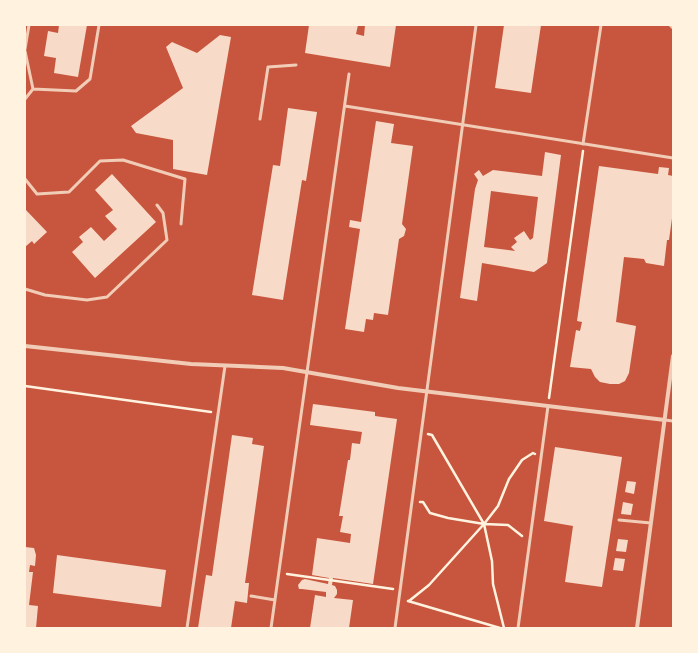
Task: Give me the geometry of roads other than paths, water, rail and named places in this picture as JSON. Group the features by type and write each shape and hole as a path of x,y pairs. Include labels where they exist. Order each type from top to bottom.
{"street":[{"path":"25,346 191,364 283,368 426,392 664,420"},
{"path":"637,628 673,356"}],"lane":[{"path":"29,25 25,50 33,89"},
{"path":"33,89 76,91 90,79 99,25"},
{"path":"395,628 476,25"},
{"path":"583,144 601,25"},
{"path":"670,25 673,28"},
{"path":"260,118 268,67 296,65"},
{"path":"271,628 349,74"},
{"path":"25,98 33,89"},
{"path":"344,106 673,158"},
{"path":"25,179 37,194 69,192 100,161 123,160 185,179 181,224"},
{"path":"25,289 45,295 87,300 107,297 167,240 163,213 157,205"},
{"path":"187,628 226,366"},
{"path":"518,628 548,406"},
{"path":"664,420 673,421"},
{"path":"619,520 651,523"},
{"path":"251,596 275,600"}]}
